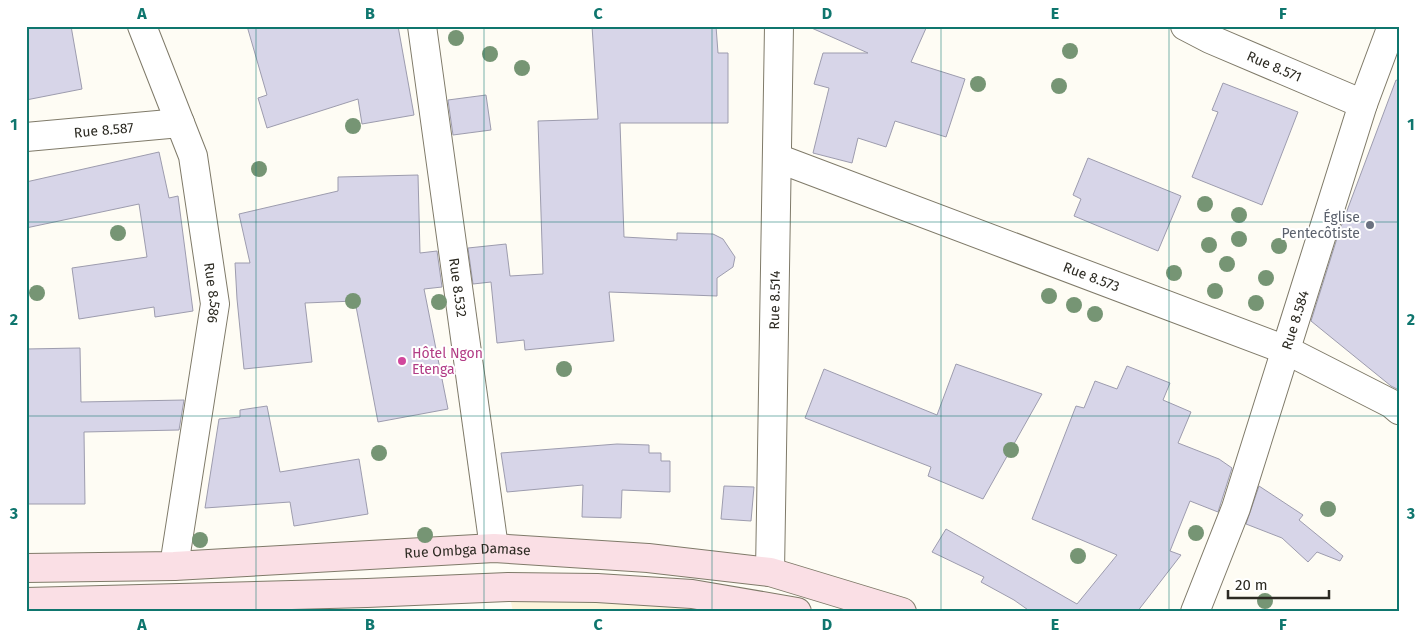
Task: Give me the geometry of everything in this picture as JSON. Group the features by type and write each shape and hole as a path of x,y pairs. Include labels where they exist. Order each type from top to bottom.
{"main road":[{"name":"Rue Ombga Damase","path":"26,568 174,566 494,548 648,558 770,572 902,612"},
{"path":"26,602 518,587 597,588 692,594 797,612"}],"street":[{"name":"Rue 8.586","path":"142,26 192,156 215,304 174,566"},
{"name":"Rue 8.532","path":"422,26 494,548"},
{"name":"Rue 8.514","path":"770,572 779,26"},
{"name":"Rue 8.571","path":"1185,26 1210,39 1363,104"},
{"name":"Rue 8.584","path":"1195,612 1236,508 1363,104 1392,26"},
{"name":"Rue 8.587","path":"26,136 180,123"},
{"name":"Rue 8.573","path":"777,158 1286,350 1392,404 1399,410"}],"shaded area":[{"path":"508,587 797,612 513,612"}],"building":[{"path":"26,26 71,26 82,89 26,100"},
{"path":"247,26 398,26 414,115 362,124 358,99 267,128 258,98 267,95"},
{"path":"592,26 716,26 718,53 728,53 728,123 620,123 624,237 677,240 677,233 713,234 723,239 735,257 733,267 717,278 717,296 609,292 614,341 525,350 524,340 497,343 491,282 473,284 468,248 506,244 510,276 543,274 538,121 598,119"},
{"path":"807,26 927,26 911,62 965,79 946,137 895,121 886,147 858,138 852,163 813,153 829,88 814,84 823,53 868,53"},
{"name":"Église Pentecôtiste","path":"1396,80 1399,81 1399,390 1391,386 1311,321 1339,232"},
{"path":"1223,83 1298,112 1262,205 1192,177 1218,112 1212,110"},
{"path":"486,95 491,130 453,135 448,100"},
{"path":"159,152 169,198 178,196 193,311 155,317 154,307 79,319 72,268 147,257 139,204 26,228 26,182"},
{"path":"1088,158 1181,196 1158,251 1074,216 1081,199 1073,195"},
{"path":"418,175 420,253 437,251 442,287 424,289 448,409 378,422 355,301 305,303 312,362 244,369 235,263 250,263 239,214 338,191 338,177"},
{"path":"80,348 81,402 184,400 179,430 84,432 85,504 28,504 26,349"},
{"path":"956,364 1042,394 983,499 928,476 931,467 805,418 824,369 937,415"},
{"path":"1127,366 1170,383 1163,400 1191,412 1178,443 1219,459 1232,468 1218,512 1190,501 1170,551 1181,555 1137,612 1031,612 1014,600 981,582 984,577 932,552 946,529 1077,604 1117,555 1032,519 1076,406 1084,408 1095,381 1117,389"},
{"path":"267,406 280,472 359,459 368,514 294,526 290,502 205,508 219,419 240,417 240,410"},
{"path":"617,444 649,445 649,453 661,453 661,461 670,461 670,492 622,490 621,518 582,517 583,485 507,492 501,453"},
{"path":"724,486 754,487 751,521 721,519"},
{"path":"1259,486 1303,515 1299,520 1343,556 1340,561 1317,552 1308,562 1282,538 1246,524"}],"place":[{"name":"Église Pentecôtiste","path":"1370,225"},
{"name":"Hôtel Ngon Etenga","path":"402,361"}]}
